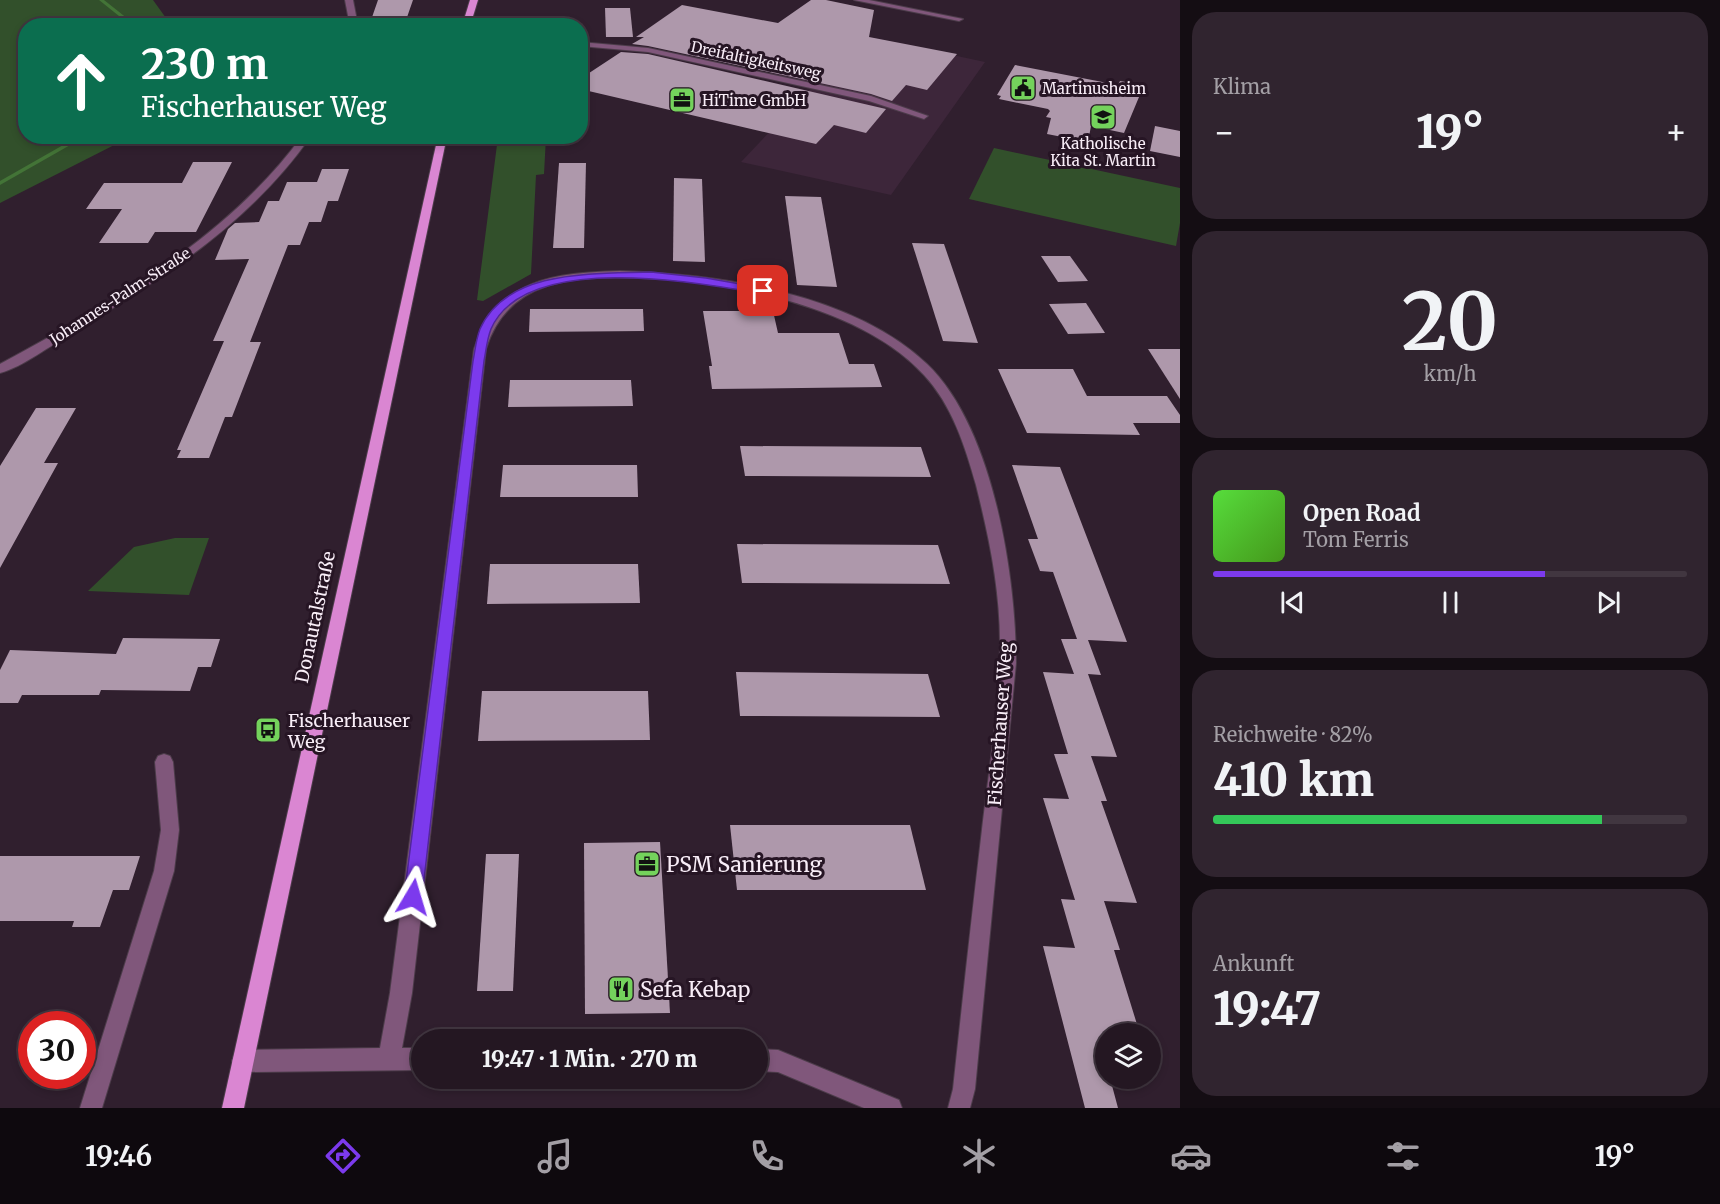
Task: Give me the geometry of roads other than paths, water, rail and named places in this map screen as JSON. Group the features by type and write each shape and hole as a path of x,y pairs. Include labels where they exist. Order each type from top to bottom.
{"main road":[{"path":"468,18 474,0"},
{"name":"Donautalstraße","path":"234,1108 441,144"}],"street":[{"path":"350,0 349,9 352,18"},
{"path":"858,0 959,19"},
{"name":"Dreifaltigkeitsweg","path":"588,45 648,50 871,99 924,116"},
{"name":"Johannes-Palm-Straße","path":"0,369 46,344 161,273 209,238 280,174 301,144"},
{"name":"Fischerhauser Weg","path":"389,1060 404,966 478,361 484,335 492,318 501,308 531,287 580,277 645,274 724,284 784,296 862,326 889,341 921,364 950,402 971,444 997,535 1004,589 1008,663 964,1089 959,1108"},
{"path":"91,1108 164,871 170,831 164,762"},
{"path":"243,1062 411,1059"},
{"path":"768,1060 778,1061 891,1108"}],"waterway":[{"path":"101,0 124,18"},
{"path":"0,183 70,144"}],"place":[{"name":"Martinusheim","path":"1023,88"},
{"name":"HiTime GmbH","path":"682,100"},
{"name":"Katholische Kita St. Martin","path":"1103,117"},
{"name":"Fischerhauser Weg","path":"268,730"},
{"name":"PSM Sanierung","path":"647,864"},
{"name":"Sefa Kebap","path":"621,989"}]}
